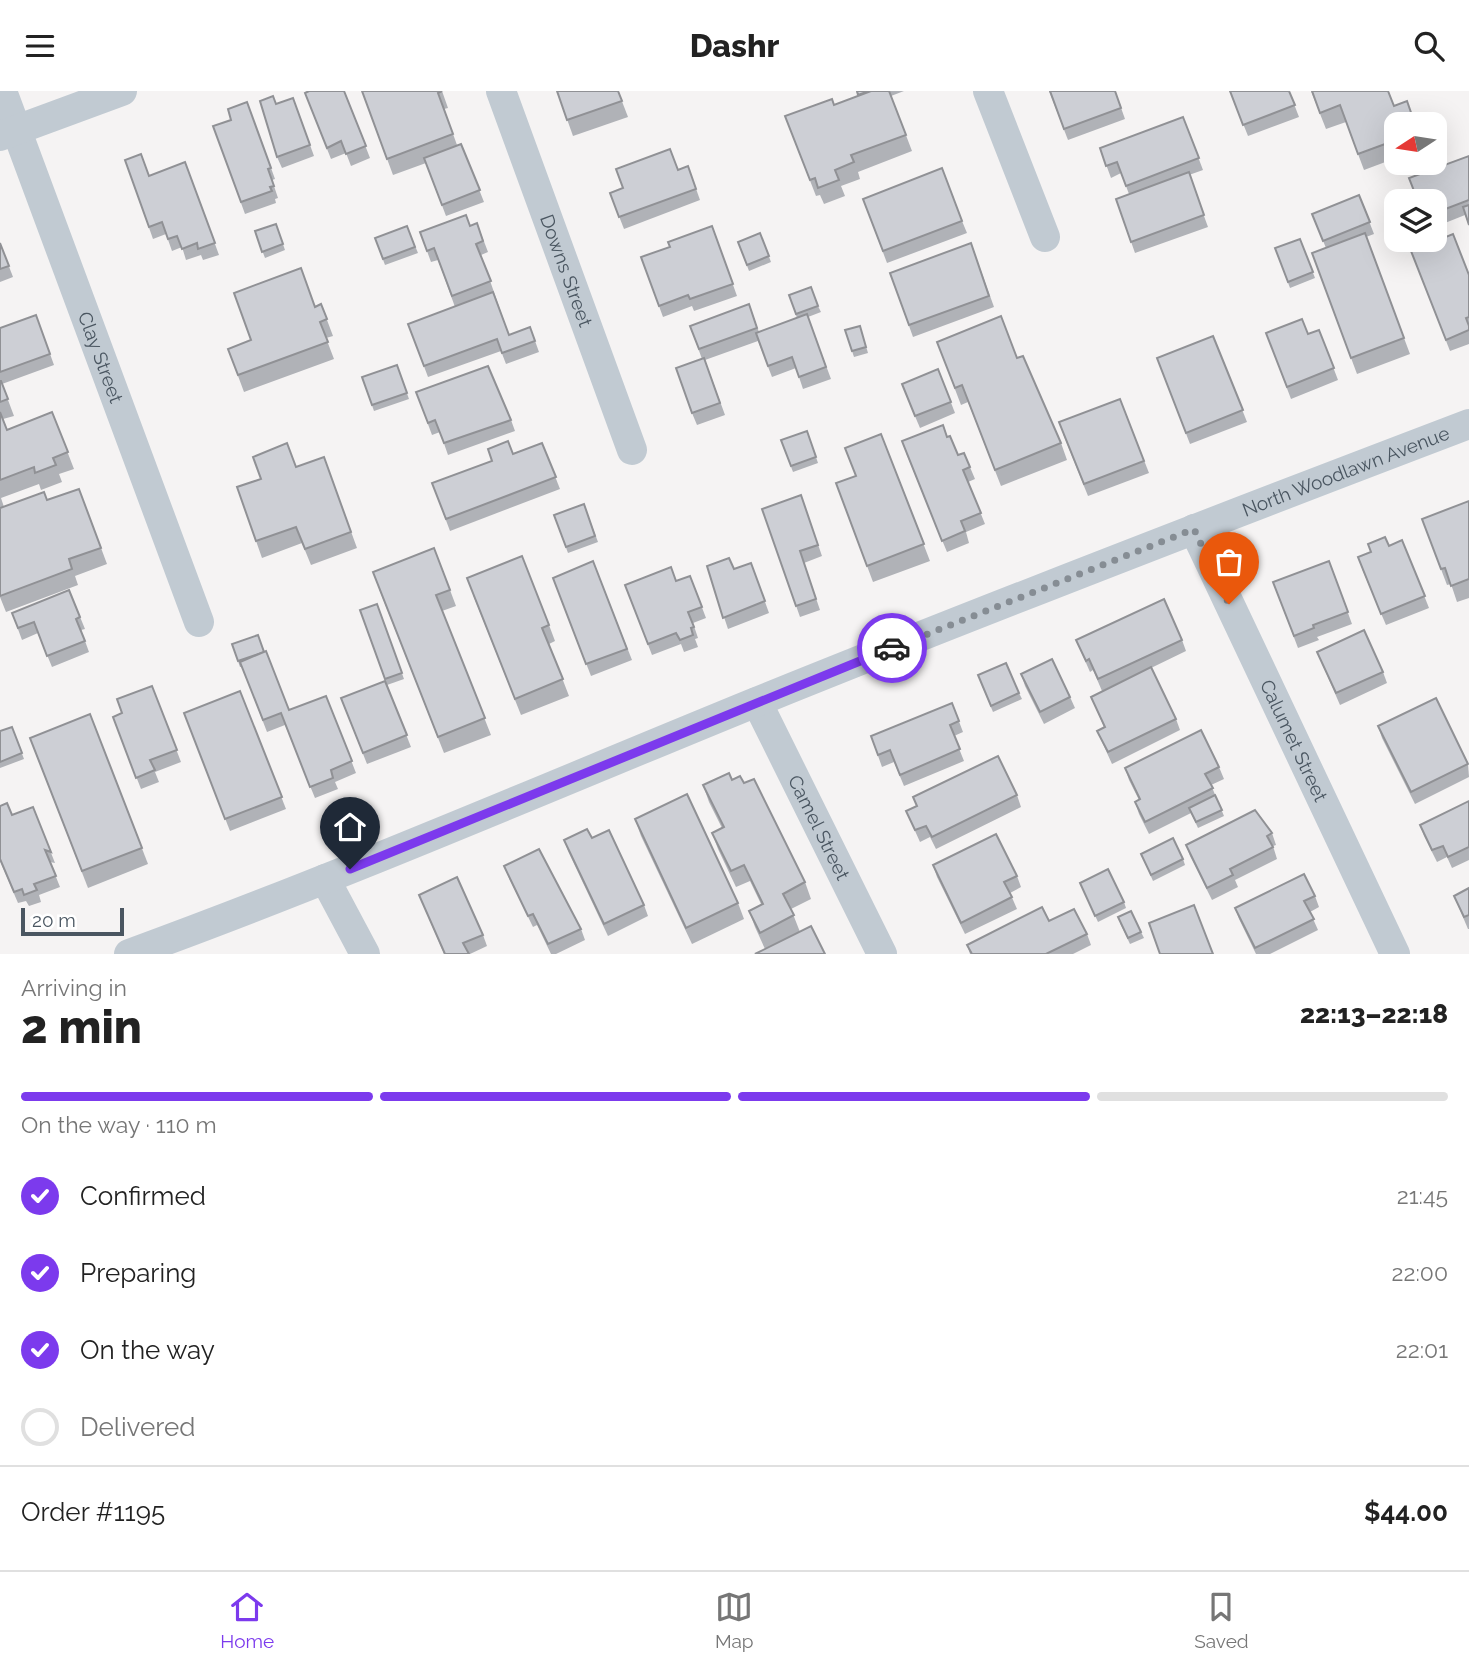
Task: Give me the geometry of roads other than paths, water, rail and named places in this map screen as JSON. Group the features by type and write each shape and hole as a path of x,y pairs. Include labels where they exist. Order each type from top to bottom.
{"street":[{"name":"Clay Street","path":"2,91 8,134 199,622"},
{"path":"8,134 122,91"},
{"name":"Downs Street","path":"501,91 632,450"},
{"path":"988,91 1045,237"},
{"name":"North Woodlawn Avenue","path":"129,954 325,879 757,702 1194,529 1469,424"},
{"name":"Calumet Street","path":"1194,529 1395,954"},
{"name":"Camel Street","path":"757,702 882,954"},
{"path":"325,879 365,954"}]}
